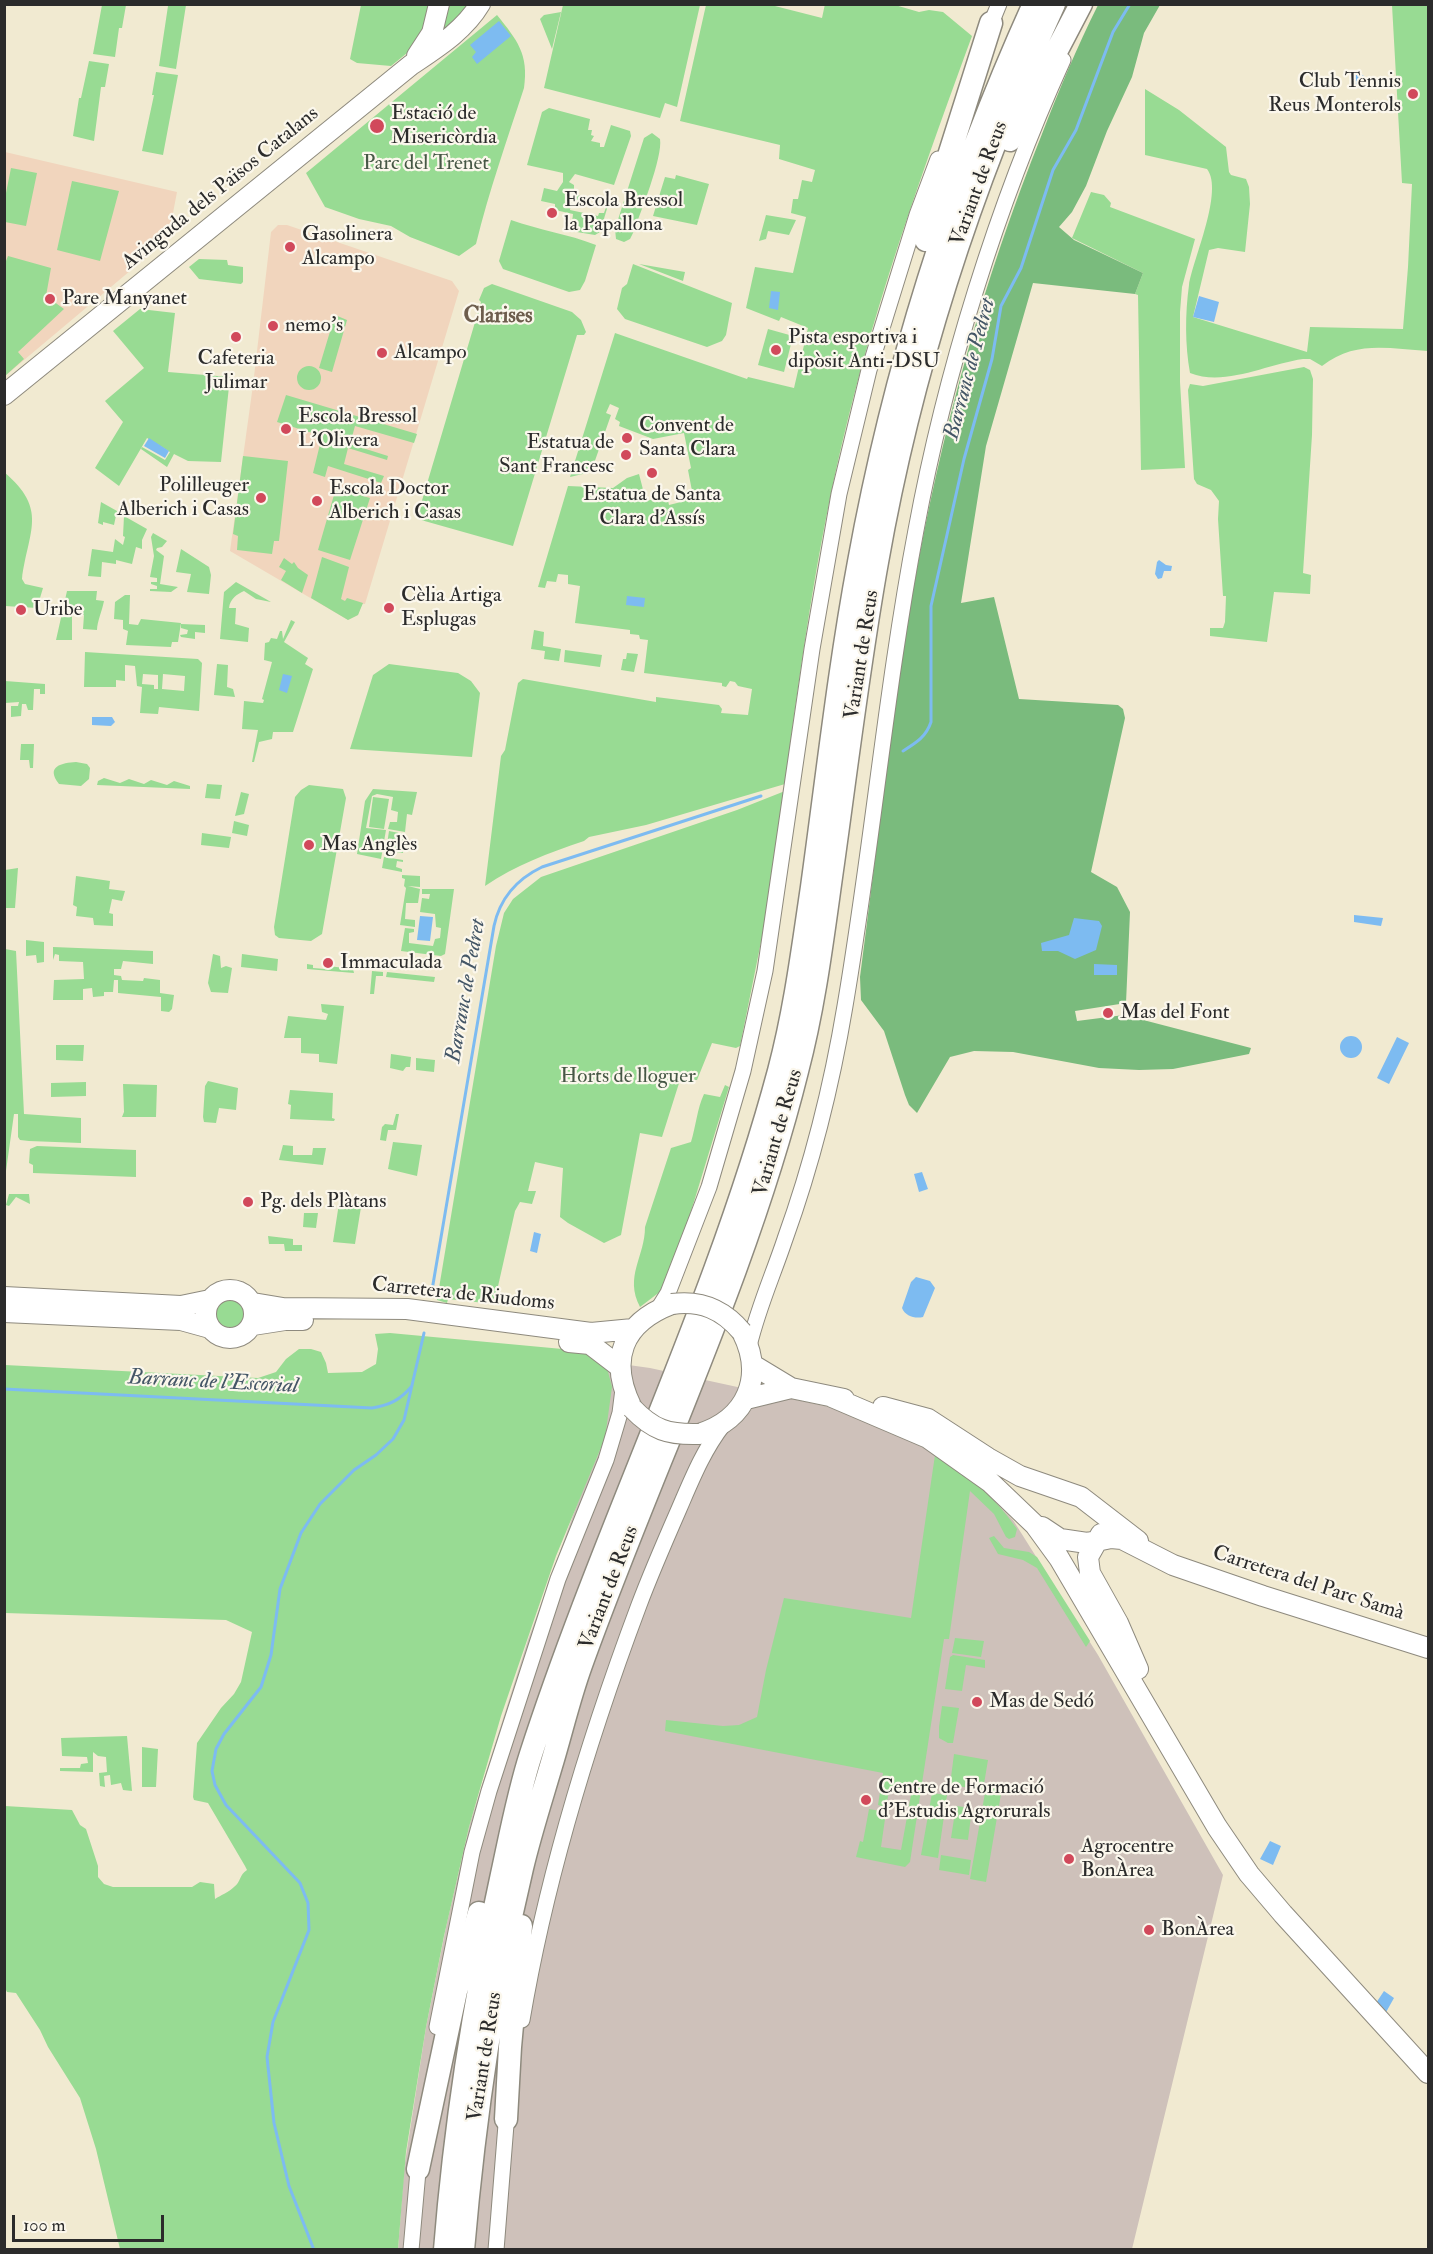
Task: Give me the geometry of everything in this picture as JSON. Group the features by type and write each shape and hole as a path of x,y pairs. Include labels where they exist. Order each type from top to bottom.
{"highway":[{"name":"Variant de Reus","path":"445,2250 452,2163 483,1961 529,1759 601,1559 708,1293 746,1187 780,1065 802,957 859,562 890,415 932,266 960,183 1000,81 1034,4"},
{"name":"Variant de Reus","path":"463,2250 470,2163 483,2065 500,1966 523,1861 578,1673 620,1559 725,1297 760,1200 798,1067 820,958 877,563 909,417 947,277 978,186 1021,75 1054,4"},
{"path":"909,417 973,231 1009,142 1081,4"},
{"path":"859,562 882,414 946,165 995,14"},
{"path":"506,2119 522,1918 557,1744"},
{"path":"418,2169 456,1991 512,1789 529,1759"}],"main road":[{"name":"Avinguda dels Països Catalans","path":"411,65 432,33 439,4"},
{"name":"Avinguda dels Països Catalans","path":"4,395 411,65 465,24 480,4"},
{"path":"4,1312 181,1320 210,1328 222,1337 231,1338 247,1332 253,1325 255,1315 253,1303 243,1292 232,1289 216,1293 210,1300 206,1316 210,1328"},
{"path":"4,1297 181,1306 210,1300"},
{"name":"Carretera de Riudoms","path":"253,1303 283,1308 407,1309 591,1333 633,1329"},
{"path":"695,1303 710,1306 732,1320 745,1339 753,1365 746,1399 723,1425 699,1434 668,1432 644,1421 632,1408 623,1389 620,1367 623,1348 633,1329 665,1306 695,1303"},
{"name":"Carretera de Riudoms","path":"253,1325 285,1320 391,1322 450,1326 590,1344 620,1367"},
{"path":"753,1365 791,1389 869,1403 928,1419 1020,1476 1081,1497 1142,1544 1173,1564"},
{"path":"746,1399 791,1389"},
{"path":"832,1397 928,1438 990,1482 1035,1526 1059,1558 1217,1827 1249,1874 1282,1914 1428,2073"},
{"path":"869,1403 924,1424 986,1462 1016,1488 1060,1539 1224,1816 1265,1880 1332,1966"},
{"path":"895,1423 931,1434 982,1468 1011,1493 1046,1532 1060,1539 1087,1543 1099,1539 1122,1539 1173,1564"},
{"path":"1104,1514 1105,1525 1088,1557 1090,1573 1118,1623 1141,1673"},
{"name":"Carretera del Parc Samà","path":"1173,1564 1263,1596 1428,1648"},
{"path":"1082,1596 1104,1621 1131,1670 1140,1677 1141,1673"},
{"path":"1161,1707 1171,1737 1216,1814 1217,1827"}],"street":[{"path":"745,1339 786,1238 817,1133 845,1009 895,652 916,529 937,427 978,284 1020,166 1045,101 1090,4"},
{"path":"665,1306 709,1187 743,1071 765,971 811,660 839,494 869,370 917,215 995,14"},
{"path":"411,2250 430,2069 472,1852 510,1722 558,1579 606,1460 620,1413 623,1389"},
{"path":"496,2250 506,2119 535,1946 581,1772 613,1673 653,1568 706,1447 723,1425"}],"shaded area":[{"name":"Pare Manyanet","path":"5,152 177,192 168,239 5,376"},
{"path":"278,225 287,225 452,281 459,291 365,604 362,604 358,615 348,620 230,551 271,232"},
{"path":"607,1362 650,1368 834,1408 909,1438 975,1481 1013,1520 1098,1655 1223,1875 1132,2249 398,2250 404,2169 426,2027 470,1823 528,1640 580,1496 605,1438 603,1364"}],"green space":[{"path":"825,4 895,5 919,12 929,10 943,12 972,36 893,261 865,353 841,446 821,542 785,784 646,825 589,837 520,866 485,886 501,756 505,750 518,683 523,679 656,702 656,697 719,705 722,709 721,713 748,715 752,689 738,686 735,682 730,681 726,687 722,686 722,683 644,673 648,640 640,639 639,635 630,634 630,630 575,623 580,586 568,584 568,575 558,574 556,582 547,581 545,588 538,587 568,486 613,488 627,478 639,474 646,501 667,496 669,505 685,501 683,492 692,491 688,470 691,468 684,433 653,439 619,426 620,422 615,419 619,408 610,404 606,413 611,415 591,472 570,477 615,333 747,379 748,377 794,388 808,328 781,317 779,321 746,308 755,267 793,273 806,217 791,213 793,199 798,199 802,180 812,182 815,170 779,159 780,145 680,121 706,5 771,5 822,18"},
{"path":"102,5 126,5 122,28 119,28 115,57 93,54"},
{"path":"186,5 176,69 159,66 168,6"},
{"path":"361,5 434,5 417,45 391,66 357,63 350,59"},
{"path":"445,5 472,5 440,33"},
{"path":"563,5 700,5 677,107 665,103 660,118 544,88"},
{"path":"1098,5 1160,5 1144,33 1132,77 1107,131 1086,186 1072,212 1059,227 1074,240 1143,273 1135,294 1033,283 986,446 961,603 994,597 1019,699 1118,705 1123,709 1125,718 1091,872 1117,887 1130,912 1126,1003 1075,1011 1077,1021 1124,1015 1251,1048 1249,1054 1173,1069 1139,1070 1099,1068 1013,1052 974,1051 950,1057 917,1113 909,1105 884,1031 861,1000 860,977 905,639 936,474 982,302 1042,134 1068,69"},
{"path":"1392,5 1428,5 1428,351 1360,349 1347,352 1322,366 1310,359 1303,359 1232,376 1203,377 1190,373 1186,340 1189,285 1210,209 1211,179 1207,169 1145,155 1145,89 1179,110 1226,147 1229,172 1231,175 1246,179 1249,187 1250,204 1245,252 1218,248 1209,250 1193,317 1307,352 1310,327 1403,329 1412,184 1402,183"},
{"path":"561,12 552,49 540,19 544,15"},
{"name":"Parc del Trenet","path":"497,15 520,48 525,66 524,88 492,185 476,244 459,256 410,237 391,226 359,219 325,207 306,173"},
{"path":"89,61 109,64 105,87 101,87 94,141 73,136 79,98 81,98"},
{"path":"156,72 178,75 163,155 142,151 154,95 152,95"},
{"path":"549,108 590,119 588,130 592,130 591,135 594,136 591,141 600,143 600,147 604,147 611,125 630,131 631,136 614,185 575,174 569,182 574,185 574,194 582,196 579,200 572,200 570,210 598,216 599,213 604,213 606,207 603,205 604,200 609,202 600,232 595,235 571,231 573,214 555,210 555,204 541,201 544,188 557,191 563,182 563,173 527,165 542,112"},
{"path":"652,133 660,139 658,159 633,233 630,239 624,242 616,239 615,229 644,138"},
{"path":"11,168 37,173 26,226 5,222 5,198"},
{"path":"676,175 709,184 697,225 653,216 665,177 675,179"},
{"path":"72,181 119,191 100,261 57,250"},
{"path":"1091,192 1104,195 1111,203 1110,207 1195,239 1182,287 1180,312 1180,382 1185,468 1141,470 1138,295 1135,294 1143,273 1072,238"},
{"path":"766,215 796,220 789,235 768,231 766,239 759,241"},
{"path":"511,220 596,245 580,290 569,292 503,269 499,261"},
{"path":"8,256 51,268 46,296 64,309 18,352 24,359 5,376 4,266"},
{"path":"199,259 227,260 228,265 243,267 243,282 241,284 199,279 189,267"},
{"path":"633,264 732,303 726,335 722,341 707,347 625,319 617,309 622,288 627,284"},
{"path":"639,264 685,272 683,281"},
{"path":"492,284 572,312 581,320 586,332 584,335 577,335 513,546 421,520 422,515 418,514 481,302 479,300 484,288"},
{"path":"140,309 175,313 168,372 230,377 221,462 188,461 174,454 167,467 141,449 142,447 165,460 170,452 147,438 119,486 95,468 123,422 105,401 144,368 113,331"},
{"path":"335,315 347,320 332,372 319,368"},
{"name":"Pista esportiva i dipòsit Anti-DSU","path":"768,329 793,336 784,372 758,365"},
{"path":"309,366 317,370 321,378 317,386 309,390 301,386 297,378 301,370"},
{"path":"1304,367 1310,370 1313,379 1312,435 1303,573 1311,575 1310,594 1274,592 1267,642 1210,636 1210,628 1223,628 1225,622 1226,596 1223,596 1219,501 1211,490 1197,484 1194,479 1188,390 1190,384 1203,386"},
{"path":"286,395 417,434 414,443 355,426 350,444 388,456 387,460 348,448 344,464 384,476 381,483 328,466 325,477 313,473 322,436 277,422"},
{"name":"Polilleuger Alberich i Casas","path":"243,456 288,461 279,541 274,541 272,554 237,550 238,536 233,534"},
{"path":"4,472 27,498 31,510 31,534 22,579 25,584 43,588 37,608 5,606"},
{"path":"336,488 370,498 350,560 318,550"},
{"path":"101,502 117,511 114,525 98,523"},
{"path":"124,516 147,529 142,540 142,549 136,547 132,564 116,560 116,564 102,562 101,577 88,576 92,549 113,552 115,539 123,545"},
{"path":"153,533 167,541 156,550 164,556 160,584 178,587 171,592 150,591 150,589 157,589 157,586 151,582 157,582 157,578 150,577 154,556 151,537"},
{"path":"181,549 209,567 211,575 209,594 187,592 191,574 176,572"},
{"path":"322,557 349,567 341,599 345,601 347,598 363,603 358,615 348,620 311,598"},
{"path":"284,558 292,564 294,562 308,575 302,593 281,580 286,571 279,567"},
{"path":"236,582 271,602 256,599 244,591 236,595 231,602 229,608 236,608 235,624 249,628 248,642 220,639 224,592"},
{"path":"67,591 97,591 96,600 104,601 97,630 83,629 84,615 72,614 72,640 56,640"},
{"path":"125,595 130,595 129,624 138,625 141,619 181,623 178,642 172,642 171,647 126,645 128,631 123,629 123,620 114,619 115,602"},
{"path":"291,620 295,622 284,642 308,658 305,664 313,669 293,732 273,732 272,739 259,742 254,762 252,762 258,730 242,729 244,701 263,703 262,699 272,662 264,660 265,643 271,638 277,639 280,631 282,631 283,639"},
{"path":"181,624 205,625 205,633 195,632 195,639 181,637 180,635 187,634 188,630 181,628"},
{"path":"534,630 544,632 543,646 561,649 559,661 544,659 545,651 531,649"},
{"path":"565,650 602,655 600,667 564,662"},
{"path":"85,652 198,659 202,663 199,711 159,707 158,714 140,713 142,687 137,686 135,666 125,665 125,681 116,680 116,687 84,687","holes":["143,674 158,675 158,689 154,689 154,685 142,684","163,674 185,676 184,691 162,689"]},
{"path":"627,653 638,654 634,672 621,670"},
{"path":"217,664 228,665 227,687 233,689 235,697 214,695"},
{"path":"389,664 458,673 471,681 480,693 472,757 350,749 373,675"},
{"path":"5,681 45,684 45,694 40,694 40,689 34,689 33,710 28,710 26,704 22,704 21,716 11,717 11,706 18,706 19,702 5,703"},
{"path":"21,744 34,744 33,768 30,768 29,760 20,760"},
{"path":"65,763 87,764 90,768 89,779 81,786 59,784 55,778 55,769"},
{"path":"104,778 120,783 129,779 144,784 151,780 167,785 174,781 190,786 190,789 97,785 98,781"},
{"path":"207,784 222,785 220,799 205,798"},
{"path":"309,785 343,789 346,798 322,934 311,941 279,938 275,935 274,927 295,797"},
{"path":"373,789 417,792 412,815 407,814 405,832 388,829 390,822 397,822 398,812 391,810 393,797 377,794 372,796 366,828 386,830 381,859 357,854 365,801"},
{"name":"Horts de lloguer","path":"785,791 764,927 740,1046 736,1048 712,1043 697,1080 680,1080 662,1137 640,1133 621,1235 604,1243 560,1217 563,1168 535,1162 528,1191 536,1191 532,1204 520,1202 515,1211 494,1304 448,1299 447,1303 437,1300 496,946 504,913 513,899 541,877 737,810"},
{"path":"241,792 249,794 244,814 235,816"},
{"path":"373,797 389,799 384,829 369,827"},
{"path":"234,821 249,825 247,836 232,833"},
{"path":"389,831 404,834 403,853 386,851"},
{"path":"202,833 231,837 229,848 201,845"},
{"path":"384,857 403,860 403,862 397,861 396,867 402,869 402,872 382,868"},
{"path":"18,868 15,908 5,908 5,870"},
{"path":"402,875 420,876 420,887 408,886 420,889 418,903 406,903 405,919 415,920 415,927 400,925 406,888"},
{"path":"76,876 110,881 109,889 125,891 122,901 112,899 109,913 113,914 113,926 94,925 93,918 76,916 77,907 73,905"},
{"path":"422,889 454,889 445,954 441,956 401,951 405,928 414,929 414,932 409,933 409,943 433,946 435,939 440,938 441,928 436,927 435,914 420,912 422,898 429,899 430,894 422,894"},
{"path":"26,940 44,942 44,962 37,963 36,955 26,956"},
{"path":"53,947 153,951 153,964 123,961 121,969 114,969 114,975 121,976 122,980 143,981 144,978 160,980 160,993 174,995 172,1009 169,1012 161,1011 161,997 118,993 118,980 114,980 113,992 104,992 104,996 93,997 92,988 83,989 83,1000 53,1000 54,980 84,979 83,962 59,961 59,955 55,954 53,960"},
{"path":"5,949 16,951 24,1114 81,1118 81,1143 20,1140 18,1114 14,1114 5,1178"},
{"path":"213,954 220,956 221,968 226,966 232,968 228,993 211,992 208,983"},
{"path":"242,954 278,959 277,971 241,967"},
{"path":"307,964 313,965 313,968 325,969 328,966 353,969 354,973 307,969"},
{"path":"372,971 383,972 383,976 376,976 374,994 370,994"},
{"path":"387,972 435,977 434,982 386,977"},
{"path":"321,1004 344,1006 337,1064 319,1062 319,1054 301,1053 301,1038 284,1038 288,1016 326,1020 328,1014 322,1012"},
{"path":"56,1045 84,1045 83,1061 56,1060"},
{"path":"391,1054 411,1057 410,1067 406,1067 403,1071 390,1068"},
{"path":"416,1058 435,1060 434,1072 416,1070"},
{"path":"208,1081 238,1088 236,1110 219,1108 216,1123 204,1122 203,1117 205,1086"},
{"path":"86,1082 86,1096 51,1097 51,1083"},
{"path":"123,1084 157,1085 156,1117 122,1117 124,1112"},
{"path":"725,1085 729,1087 685,1231 661,1291 640,1307 634,1286 635,1276 645,1227 671,1148 691,1142 704,1094 720,1097"},
{"path":"290,1090 333,1093 332,1118 335,1119 334,1121 290,1119 291,1105 288,1104"},
{"path":"396,1114 399,1114 396,1130 388,1130 386,1141 380,1140 382,1127 385,1124 393,1125"},
{"path":"393,1142 422,1145 417,1176 388,1169"},
{"path":"283,1145 293,1146 293,1155 312,1155 313,1148 326,1148 323,1165 279,1160"},
{"path":"37,1146 136,1150 136,1177 33,1173 33,1165 29,1163 30,1149"},
{"path":"9,1194 29,1194 30,1204 16,1197 9,1206 6,1205"},
{"path":"340,1197 362,1201 355,1244 333,1242"},
{"path":"304,1213 318,1213 316,1228 303,1227"},
{"path":"268,1236 293,1239 293,1245 302,1245 302,1251 285,1251 284,1244 269,1244"},
{"path":"230,1298 241,1303 246,1314 241,1325 230,1330 219,1325 214,1314 219,1303"},
{"path":"390,1333 584,1351 607,1368 612,1387 605,1438 556,1556 501,1716 469,1827 426,2027 406,2152 398,2249 120,2249 96,2149 80,2098 16,1993 7,1992 5,1988 5,1806 72,1810 80,1825 86,1829 98,1866 98,1877 104,1884 113,1887 192,1887 200,1882 214,1884 215,1899 230,1890 247,1870 208,1803 194,1800 197,1743 241,1682 252,1632 226,1620 5,1613 5,1365 258,1378 276,1372 286,1359 299,1349 311,1349 321,1352 328,1373 362,1372 376,1364 378,1349 375,1334"},
{"path":"935,1455 980,1488 999,1506 1017,1529 1015,1537 1009,1539 1006,1537 994,1514 970,1491 949,1639 944,1639 910,1862 905,1867 856,1857 860,1841 863,1842 869,1809 886,1812 881,1847 901,1850 911,1795 889,1791 886,1807 878,1805 883,1773 665,1731 666,1720 723,1726 739,1725 757,1717 784,1598 911,1618"},
{"path":"994,1536 1004,1548 1029,1552 1037,1557 1090,1641 1086,1647 1037,1568 1023,1560 998,1554 989,1538"},
{"path":"955,1638 984,1641 981,1657 952,1653"},
{"path":"953,1655 985,1660 985,1668 966,1665 962,1691 945,1689 950,1657"},
{"path":"942,1706 959,1708 953,1743 939,1738"},
{"path":"127,1736 132,1791 123,1790 121,1783 111,1785 110,1775 104,1776 105,1787 100,1786 99,1773 107,1772 106,1757 98,1756 93,1752 93,1772 60,1771 60,1768 80,1768 81,1764 88,1763 87,1757 62,1756 61,1738"},
{"path":"142,1747 158,1749 156,1787 142,1787"},
{"path":"954,1754 988,1760 983,1790 950,1785"},
{"path":"986,1787 1002,1788 986,1882 970,1879"},
{"path":"932,1793 947,1795 938,1858 921,1855"},
{"path":"956,1806 972,1808 968,1840 951,1838"},
{"path":"941,1855 971,1860 969,1875 939,1870"}],"water":[{"path":"499,21 511,36 477,64 472,57 476,52 470,45"},
{"path":"1356,74 1362,74 1366,81 1362,88 1356,88 1352,84 1352,78"},
{"path":"771,291 780,292 778,310 769,308"},
{"path":"1199,296 1219,302 1214,322 1193,317"},
{"path":"149,438 169,451 165,458 144,446"},
{"path":"1159,560 1172,566 1171,571 1164,571 1162,578 1158,579 1155,574"},
{"path":"627,596 645,598 644,607 626,605"},
{"path":"283,674 292,676 287,693 279,690"},
{"path":"92,717 112,717 115,722 111,726 92,725"},
{"path":"1354,915 1383,918 1381,926 1354,922"},
{"path":"420,916 433,917 430,941 417,940"},
{"path":"1074,918 1099,921 1102,926 1096,950 1075,959 1058,951 1042,951 1041,943 1069,935"},
{"path":"1094,964 1117,965 1117,975 1094,975"},
{"path":"1351,1036 1359,1039 1362,1047 1359,1055 1351,1058 1343,1055 1340,1047 1343,1039"},
{"path":"1397,1037 1409,1043 1389,1084 1377,1078"},
{"path":"922,1172 928,1189 919,1192 914,1174"},
{"path":"534,1232 541,1234 537,1253 530,1251"},
{"path":"916,1277 930,1281 935,1288 923,1317 920,1318 908,1315 902,1308 911,1282"},
{"path":"1270,1841 1281,1846 1273,1865 1260,1859"},
{"path":"1384,1991 1394,1998 1385,2014 1376,2003"}],"waterway":[{"name":"Barranc de Pedret","path":"903,751 923,736 931,722 931,606 964,459 992,359 1001,306 1021,268 1053,170 1076,130 1113,32 1130,4"},
{"name":"Barranc de Pedret","path":"431,1296 494,926 505,898 525,877 542,867 761,796"},
{"name":"Barranc de Pedret","path":"314,2250 289,2186 274,2123 267,2057 273,2022 309,1930 308,1903 300,1883 226,1805 215,1785 212,1771 216,1749 224,1734 261,1687 271,1655 280,1589 301,1533 320,1504 354,1470 376,1455 393,1439 404,1420 424,1333"},
{"name":"Barranc de l'Escorial","path":"4,1389 372,1408 394,1401 412,1386"}],"place":[{"name":"Club Tennis Reus Monterols","path":"1413,94"},
{"name":"Estació de Misericòrdia","path":"377,126"},
{"name":"Escola Bressol la Papallona","path":"552,213"},
{"name":"Gasolinera Alcampo","path":"290,247"},
{"name":"Pare Manyanet","path":"50,299"},
{"name":"nemo’s","path":"273,326"},
{"name":"Cafeteria Julimar","path":"236,337"},
{"name":"Pista esportiva i dipòsit Anti-DSU","path":"776,350"},
{"name":"Alcampo","path":"382,353"},
{"name":"Escola Bressol L'Olivera","path":"286,429"},
{"name":"Convent de Santa Clara","path":"627,438"},
{"name":"Estatua de Sant Francesc","path":"626,455"},
{"name":"Estatua de Santa Clara d'Assís","path":"652,473"},
{"name":"Polilleuger Alberich i Casas","path":"261,498"},
{"name":"Escola Doctor Alberich i Casas","path":"317,501"},
{"name":"Cèlia Artiga Esplugas","path":"389,608"},
{"name":"Uribe","path":"21,610"},
{"name":"Mas Anglès","path":"309,845"},
{"name":"Immaculada","path":"328,963"},
{"name":"Mas del Font","path":"1108,1013"},
{"name":"Pg. dels Plàtans","path":"248,1202"},
{"name":"Mas de Sedó","path":"977,1702"},
{"name":"Centre de Formació d'Estudis Agrorurals","path":"866,1800"},
{"name":"Agrocentre BonÀrea","path":"1069,1859"},
{"name":"BonÀrea","path":"1149,1930"}],"district":[{"name":"Clarises","path":"498,317"}]}
